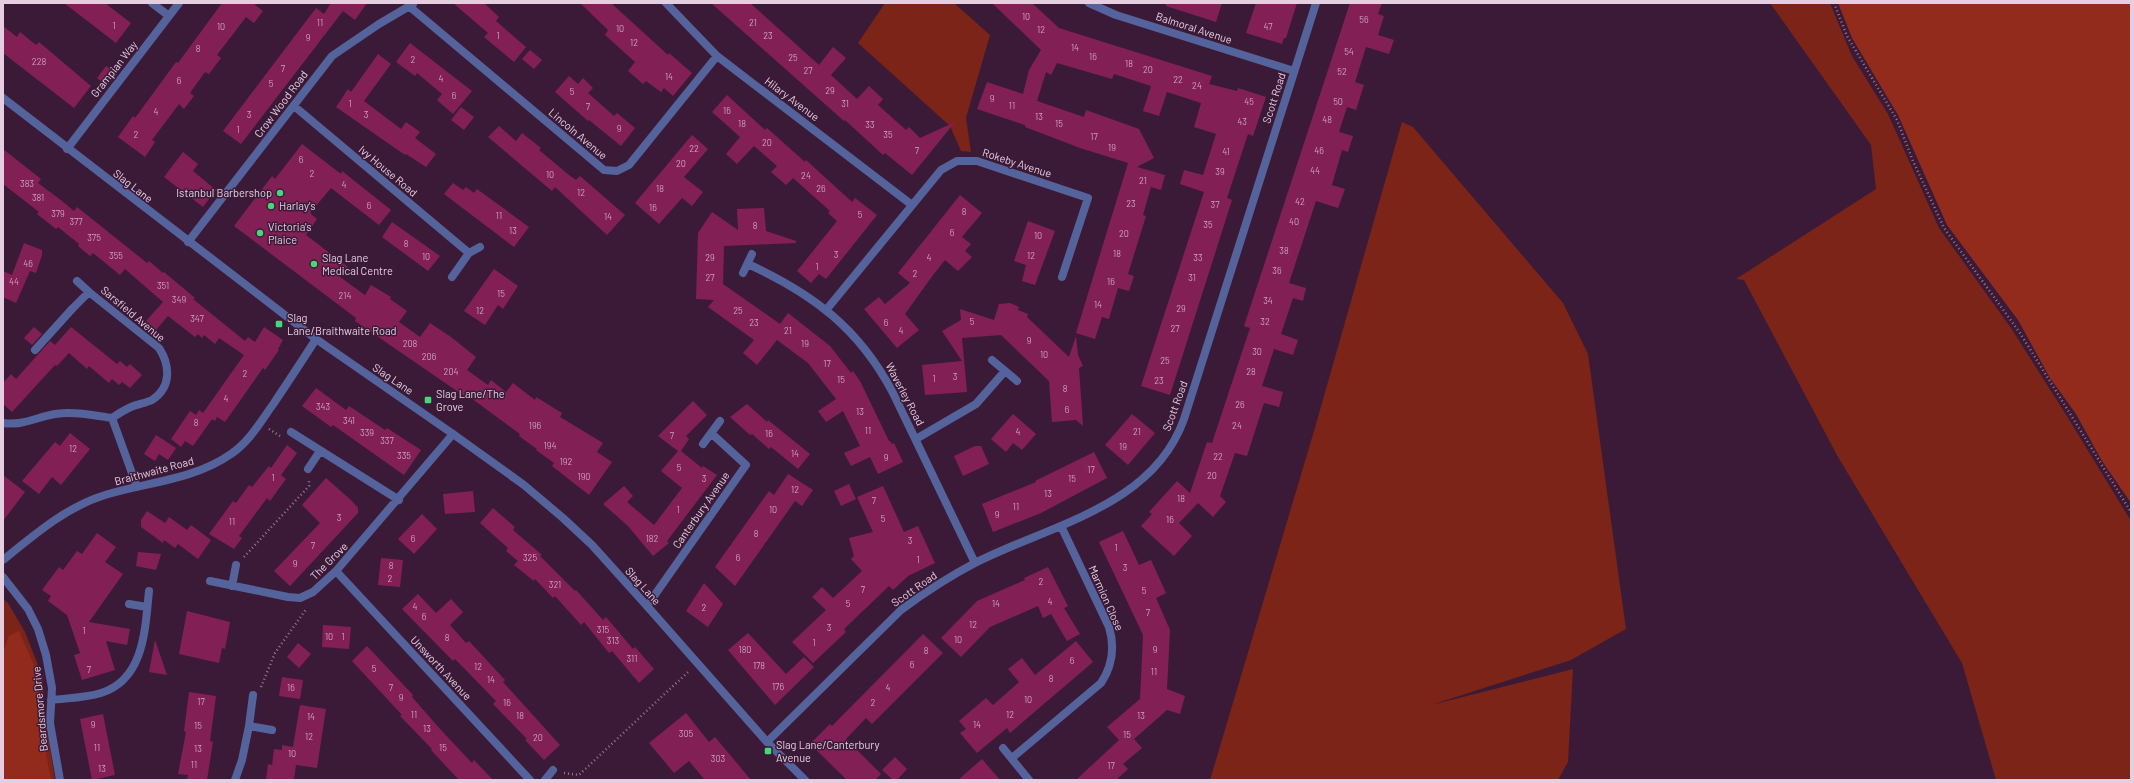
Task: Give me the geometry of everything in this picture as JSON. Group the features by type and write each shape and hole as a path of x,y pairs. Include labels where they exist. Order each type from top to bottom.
{"street":[{"path":"152,3 169,16"},
{"name":"Grampian Way","path":"67,149 179,3"},
{"name":"Hilary Avenue","path":"666,3 717,56 912,205"},
{"name":"Balmoral Avenue","path":"1089,3 1116,15 1294,71"},
{"name":"Scott Road","path":"767,742 901,610 975,563 1061,526 1100,507 1142,479 1159,461 1179,432 1316,3"},
{"name":"Lincoln Avenue","path":"412,5 604,170 617,171 629,165 717,56"},
{"name":"Crow Wood Road","path":"188,242 332,56 379,24 412,5"},
{"name":"Slag Lane","path":"3,98 67,149 316,340 453,434 524,485 563,518 592,546 767,742 805,780"},
{"name":"Ivy House Road","path":"294,106 468,253"},
{"name":"Rokeby Avenue","path":"827,309 941,170 949,164 965,160 977,161 1088,198 1062,277"},
{"path":"452,277 468,253 480,247"},
{"path":"743,273 752,254"},
{"name":"Waverley Road","path":"748,264 778,278 827,309 867,350 882,372 975,563"},
{"path":"77,281 89,292"},
{"name":"Sarsfield Avenue","path":"35,350 89,292 158,348 166,359 168,372 166,383 160,393 151,400 131,406 112,418"},
{"name":"Braithwaite Road","path":"3,560 47,524 75,508 103,496 184,476 214,465 232,453 249,439 316,340"},
{"path":"992,360 1017,381"},
{"path":"916,440 976,404 1005,371"},
{"path":"3,423 24,423 54,414 70,412 112,418 138,487"},
{"path":"703,444 720,422"},
{"path":"291,432 399,500"},
{"name":"Canterbury Avenue","path":"647,606 746,466 711,433"},
{"name":"The Grove","path":"210,581 288,597 300,598 313,592 336,571 399,500 453,434"},
{"path":"308,469 320,451"},
{"name":"Marmion Close","path":"1012,758 1101,683 1109,672 1112,660 1112,638 1109,627 1061,526"},
{"path":"232,586 236,564"},
{"name":"Unsworth Avenue","path":"336,571 530,780"},
{"name":"Beardsmore Drive","path":"3,577 28,609 38,628 46,655 52,700 50,723 60,780"},
{"path":"52,700 103,693 124,678 135,664 140,653 148,607 149,591"},
{"path":"129,604 148,607"},
{"path":"235,780 242,760 249,726 252,695"},
{"path":"249,726 272,730"},
{"path":"1003,748 1029,780"},
{"path":"544,780 556,772"}],"path":[{"path":"1834,3 1847,36 1897,120 1913,161 1944,228 2020,333 2131,512"},
{"path":"260,423 286,440 291,432"},
{"path":"236,564 309,486 308,469"},
{"path":"252,695 262,686 275,653 306,612 313,592"},
{"path":"556,772 579,775 697,663"}],"shaded area":[{"path":"885,3 954,3 990,35 966,118 971,152 961,151 950,126 858,43"},
{"path":"1770,3 1830,3 1852,56 1888,114 1939,228 2011,328 2131,521 2131,780 1996,780 1962,663 1838,457 1744,280 1736,279 1876,189 1871,145"},
{"path":"1838,3 2131,3 2131,503 2102,461 2076,414 2050,378 2018,320 1947,225 1898,115 1852,38"},
{"path":"1402,122 1413,127 1563,303 1588,354 1626,629 1571,660 1431,705 1573,669 1568,762 1558,780 1210,780 1314,431"},
{"path":"3,599 8,603 25,632 43,678 44,709 55,780 3,780"},
{"path":"19,631 40,679 40,722 51,780 3,780 3,652 9,636"}],"building":[{"path":"64,3 105,3 131,23 116,43"},
{"path":"222,3 256,3 255,5 263,11 254,23 246,17 217,55 221,58 209,74 205,72 190,93 194,96 184,109 179,104 152,140 155,142 145,157 118,137 133,116 135,118 176,62 178,63"},
{"path":"331,3 367,3 355,20 343,11 241,144 223,131 316,8 324,14"},
{"path":"453,3 484,3 499,17 496,21 526,47 514,62 484,37 488,33"},
{"path":"580,3 611,3 668,55 669,53 692,73 673,96 664,88 661,92 646,81 643,84 628,71 635,62 605,35 608,30"},
{"path":"711,3 750,3 819,65 833,47 846,58 831,75 857,99 869,86 883,99 878,105 906,130 909,127 920,138 955,122 912,175 885,153 883,155"},
{"path":"992,3 1032,3 1059,28 1212,76 1209,84 1237,91 1238,88 1266,97 1253,136 1248,134 1227,198 1232,200 1170,395 1141,386 1204,192 1180,184 1184,170 1203,175 1216,134 1194,127 1201,103 1167,92 1159,116 1143,111 1151,86 1114,74 1112,79 1057,63 1051,75 1046,72 1037,101 1084,117 1086,110 1139,129 1154,158 1137,167 1165,175 1161,190 1151,187 1143,215 1146,216 1128,274 1134,276 1129,291 1118,288 1109,319 1102,317 1095,339 1076,333 1128,163 1080,148 1025,127 1025,125 977,109 987,82 1023,94 1029,70 1041,50"},
{"path":"1166,3 1222,3 1216,22 1166,6"},
{"path":"1256,3 1297,3 1286,38 1284,38 1282,44 1246,33"},
{"path":"1350,3 1382,3 1378,14 1384,16 1378,35 1394,40 1389,54 1366,47 1355,82 1364,85 1356,110 1347,107 1339,132 1353,136 1348,152 1342,150 1332,185 1345,189 1338,208 1316,201 1289,283 1306,288 1303,301 1293,298 1281,334 1298,340 1293,355 1274,349 1262,386 1283,392 1279,407 1264,403 1247,456 1235,453 1220,496 1226,502 1213,517 1198,503 1179,523 1192,536 1174,556 1141,526 1152,514 1149,512 1177,481 1190,493 1207,442 1212,443 1250,328 1244,326"},
{"path":"3,26 17,37 20,32 36,45 39,42 91,86 74,108 3,53"},
{"path":"410,43 472,91 453,114 437,100 442,94 417,73 415,76 396,62"},
{"path":"530,50 542,60 534,69 522,59"},
{"path":"378,54 391,64 364,101 401,129 406,122 420,132 415,138 436,154 426,167 406,154 405,155 336,107 348,89 351,92"},
{"path":"106,66 117,74 107,86 97,78"},
{"path":"569,76 578,84 583,78 593,88 588,93 614,116 617,113 635,128 621,146 589,120 588,121 555,92"},
{"path":"727,95 765,130 767,128 805,162 806,160 852,202 855,198 877,215 826,279 819,274 811,283 797,271 837,221 828,213 830,211 793,178 786,185 771,172 777,166 754,146 737,164 726,154 740,137 712,112"},
{"path":"461,107 474,117 464,130 451,120"},
{"path":"499,126 516,141 522,133 541,148 539,150 569,175 576,180 580,176 625,215 607,235 555,187 552,191 488,137"},
{"path":"692,135 708,149 684,177 703,192 692,206 682,198 659,224 635,203"},
{"path":"302,144 341,174 342,171 391,210 379,225 331,188 310,213 317,219 306,235 348,267 340,277 365,295 371,285 391,297 390,299 407,311 399,322 420,337 430,323 451,337 476,357 467,370 488,385 491,380 506,392 513,383 535,400 536,397 562,413 560,417 603,443 597,452 612,462 589,495 552,466 554,463 519,436 520,434 471,398 470,400 355,321 356,318 234,226 272,176 275,179"},
{"path":"3,149 41,179 38,183 74,211 77,207 147,263 149,261 163,273 164,272 195,298 193,299 245,341 248,337 255,342 264,327 283,340 278,349 279,350 265,370 263,368 225,422 217,417 215,421 212,419 193,446 185,441 181,447 171,439 190,411 196,415 199,410 203,413 244,355 219,338 215,344 204,335 202,338 198,334 195,337 168,316 156,330 146,321 163,302 125,269 120,275 93,253 90,256 78,246 79,244 58,227 56,229 37,214 39,212 3,184"},
{"path":"183,152 198,164 193,171 216,190 203,207 164,177"},
{"path":"453,183 463,190 466,187 474,193 477,189 529,227 514,247 444,194"},
{"path":"960,195 982,213 962,237 971,244 965,251 972,257 958,271 945,260 905,314 919,330 897,348 864,309 879,297 885,304 910,283 898,273"},
{"path":"764,208 766,231 796,241 796,243 724,246 723,284 780,324 788,313 830,346 851,373 853,371 860,381 889,441 892,444 894,443 903,462 878,474 870,457 851,466 844,453 860,446 843,411 826,422 818,411 836,399 808,363 777,340 757,365 743,353 754,340 708,307 714,300 696,299 698,233 712,212 738,230 737,209"},
{"path":"1028,221 1055,231 1035,285 1022,281 1026,265 1014,261"},
{"path":"392,222 440,256 428,271 382,237"},
{"path":"24,243 42,250 42,255 36,273 30,271 16,303 3,297 3,271 12,275"},
{"path":"494,269 518,286 503,309 498,305 485,325 464,311"},
{"path":"1010,303 1019,307 1018,310 1028,314 1027,317 1069,357 1076,336 1078,355 1083,366 1079,368 1083,426 1076,420 1052,422 1049,381 1001,335 962,338 967,392 925,395 922,365 962,361 942,331 961,320 960,309 994,320 999,304"},
{"path":"34,327 42,334 32,345 24,338"},
{"path":"71,327 117,364 120,361 127,367 130,364 142,375 130,388 122,382 119,385 112,379 109,383 89,366 87,369 69,353 57,366 55,365 12,412 3,404 3,383 11,374 16,379 50,341 55,345"},
{"path":"316,388 346,410 349,406 385,430 387,428 421,450 404,475 333,425 331,427 302,406"},
{"path":"693,401 707,415 686,436 689,439 681,451 702,468 703,466 717,475 667,541 669,543 653,556 628,526 603,504 624,486 633,496 627,502 654,525 682,488 661,471 678,451 658,436"},
{"path":"747,404 767,422 768,420 810,454 798,469 771,447 769,449 752,434 750,435 730,417"},
{"path":"1013,414 1036,434 1022,450 1013,443 1006,452 991,439"},
{"path":"1132,414 1155,433 1128,465 1105,445"},
{"path":"70,433 90,449 61,485 52,477 39,494 22,481 55,442 60,446"},
{"path":"156,435 176,448 168,460 159,454 155,461 144,454"},
{"path":"287,445 297,453 281,475 286,479 270,501 267,498 239,536 242,538 234,549 209,534 233,501 236,503 249,485 252,487 269,466 271,468"},
{"path":"975,446 981,446 989,464 963,476 954,456"},
{"path":"1094,452 1107,478 1041,513 993,532 982,504 1036,482 1035,481"},
{"path":"788,474 813,490 802,506 795,501 735,586 715,567 769,491 774,495"},
{"path":"3,475 25,492 3,521"},
{"path":"326,478 352,501 358,508 358,513 290,586 274,571 320,523 302,505"},
{"path":"849,484 856,499 841,506 834,491"},
{"path":"883,486 904,532 918,526 935,563 908,576 893,590 889,586 844,629 846,632 813,663 792,642 826,610 812,597 822,587 833,598 862,571 851,559 854,556 849,538 873,532 857,497"},
{"path":"473,491 475,512 445,514 443,494"},
{"path":"493,508 515,527 513,530 542,555 540,556 575,591 576,590 603,620 606,617 633,649 635,647 654,669 639,683 612,651 609,653 584,622 581,625 555,596 553,598 535,579 534,581 514,565 518,561 506,551 508,548 480,523"},
{"path":"147,511 165,523 169,517 187,530 191,525 211,540 198,559 178,544 175,548 164,540 163,543 141,527 141,520"},
{"path":"422,514 437,529 414,554 398,539"},
{"path":"1123,531 1139,565 1151,560 1166,593 1156,598 1170,630 1167,689 1185,696 1180,714 1167,710 1134,739 1142,748 1123,764 1128,769 1116,780 1076,780 1119,740 1107,727 1140,699 1143,635 1099,542"},
{"path":"97,533 116,547 105,562 123,574 89,622 130,629 127,645 106,641 115,670 82,680 74,655 80,653 67,615 48,601 51,596 42,590 59,567 63,570 77,551 82,554"},
{"path":"138,552 161,554 156,570 136,566"},
{"path":"381,558 403,560 400,587 378,585"},
{"path":"1048,567 1068,606 1064,608 1080,634 1067,641 1051,614 1043,618 1038,606 990,627 961,657 941,638 977,601 1025,580 1024,578"},
{"path":"704,583 723,604 708,627 686,611"},
{"path":"418,594 436,613 451,599 463,612 450,625 466,643 469,641 505,680 503,682 560,745 544,760 525,740 527,739 493,704 496,701 455,659 453,661 402,609"},
{"path":"187,611 230,622 225,649 222,648 219,663 179,654"},
{"path":"323,625 351,627 349,649 322,647"},
{"path":"748,633 786,674 804,657 814,667 775,705 728,650"},
{"path":"923,634 943,653 872,724 866,718 846,739 881,774 875,780 847,780 810,744 830,724 832,726"},
{"path":"155,640 167,675 149,672"},
{"path":"1076,641 1093,662 1010,733 1007,728 977,753 960,733 966,729 959,721 986,698 993,705 1019,682 1008,669 1022,658 1035,675"},
{"path":"298,643 311,654 299,668 287,657"},
{"path":"367,646 413,695 412,697 440,729 472,763 474,760 493,780 459,780 352,661"},
{"path":"282,677 303,680 300,699 279,696"},
{"path":"189,692 216,696 210,741 213,742 207,780 187,780 188,775 178,774 186,732 184,731"},
{"path":"300,705 326,709 317,768 296,765 294,780 266,780 268,764 272,765 274,749 282,750 282,745 293,747"},
{"path":"686,713 709,742 715,737 751,780 705,780 689,761 674,773 649,743"},
{"path":"103,714 115,775 92,780 80,719"},
{"path":"895,757 907,769 897,780 893,780 882,770"},
{"path":"982,759 1000,780 958,780"}],"place":[{"name":"Istanbul Barbershop","path":"280,193"},
{"name":"Harlay's","path":"271,206"},
{"name":"Victoria's Plaice","path":"260,233"},
{"name":"Slag Lane Medical Centre","path":"314,264"},
{"name":"Slag Lane/Braithwaite Road","path":"279,324"},
{"name":"Slag Lane/The Grove","path":"428,400"},
{"name":"Slag Lane/Canterbury Avenue","path":"768,751"}]}
